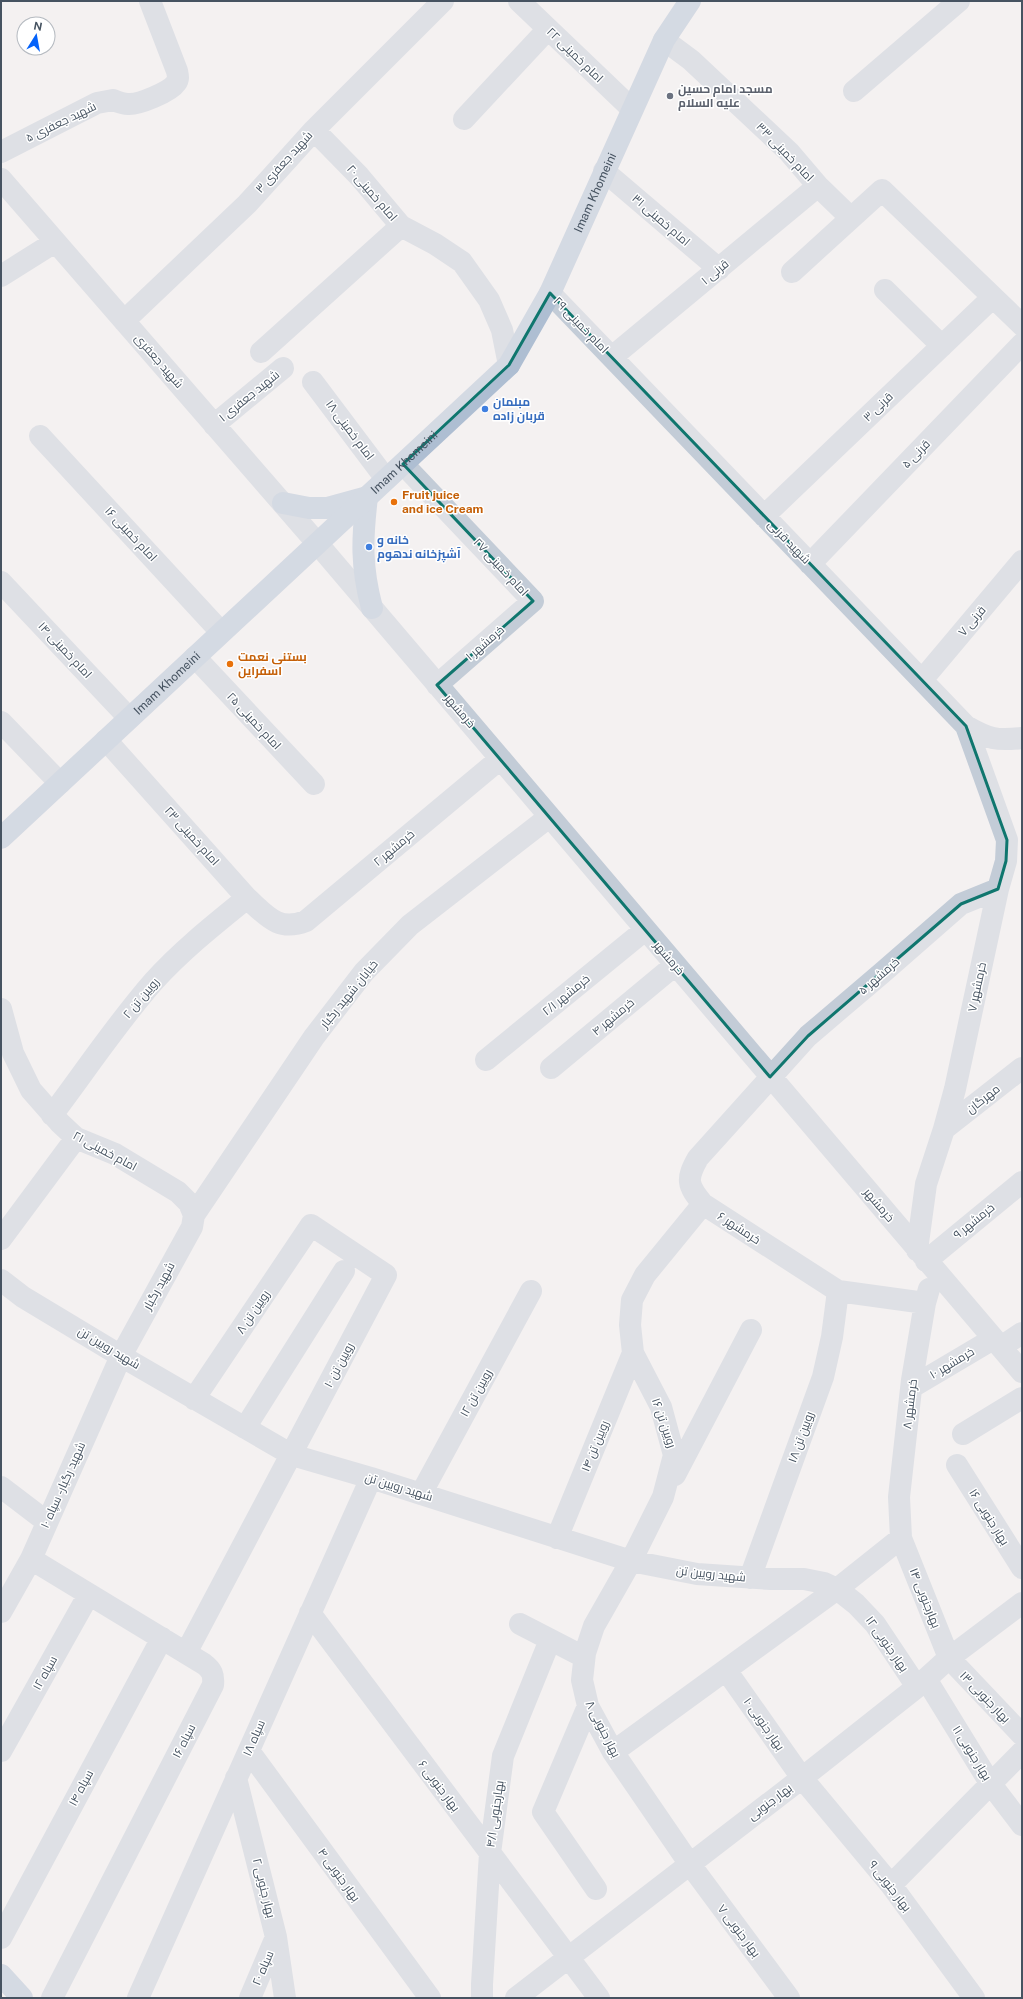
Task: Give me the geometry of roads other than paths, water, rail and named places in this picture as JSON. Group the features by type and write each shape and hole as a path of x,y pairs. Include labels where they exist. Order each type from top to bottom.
{"main road":[{"name":"Imam Khomeini","path":"1,838 509,365 550,292 664,40 690,1"},
{"path":"283,503 309,508 327,508 367,497 362,556 365,580 372,608"},
{"path":"1,1975 22,1998"}],"street":[{"name":"شهید جعفری ۵","path":"1,152 106,100 114,100 120,103 129,104 140,103 171,88 176,84 178,78 177,71 150,1"},
{"name":"شهید جعفری ۳","path":"124,321 247,204 314,130 442,1"},
{"name":"امام خمینی ۲۲","path":"518,1 632,109"},
{"path":"854,91 958,1"},
{"path":"464,119 548,29"},
{"name":"امام خمینی ۳۳","path":"664,40 691,60 789,152 818,186 852,218"},
{"name":"امام خمینی ۲۰","path":"314,130 359,176 401,226 435,244 462,262 489,300 502,330 509,365"},
{"name":"امام خمینی ۳۱","path":"604,171 719,269"},
{"name":"شهید جعفری","path":"1,179 317,543"},
{"name":"قرنی ۱","path":"612,357 818,186"},
{"path":"792,272 882,190 992,298 1022,325"},
{"path":"261,352 401,226"},
{"path":"1,276 55,242"},
{"path":"885,290 942,346"},
{"name":"امام خمینی ۲۹","path":"550,292 612,357"},
{"name":"قرنی ۳","path":"764,516 992,298"},
{"name":"قرنی ۵","path":"810,564 1022,344"},
{"name":"شهید قرنی","path":"612,357 966,726"},
{"name":"شهید جعفری ۱","path":"214,425 283,368"},
{"name":"امام خمینی ۱۸","path":"313,382 386,479"},
{"name":"امام خمینی ۱۶","path":"40,436 222,632"},
{"name":"امام خمینی ۲۷","path":"403,464 533,601"},
{"name":"خرمشهر","path":"317,543 926,1261 1022,1372"},
{"name":"قرنی ۷","path":"922,680 1022,561"},
{"name":"امام خمینی ۱۴","path":"1,582 129,718"},
{"name":"خرمشهر ۱","path":"437,685 533,601"},
{"name":"امام خمینی ۲۵","path":"195,657 314,784"},
{"path":"1,722 60,782"},
{"path":"966,726 982,735 1000,740 1022,738"},
{"name":"خرمشهر ۷","path":"926,1261 926,1184 955,1089 998,889 1006,861 1006,840 966,726"},
{"name":"امام خمینی ۲۳","path":"106,740 247,898 268,918 283,926"},
{"name":"خرمشهر ۲","path":"283,926 295,925 306,921 500,759"},
{"name":"خیابان شهید رگبار","path":"194,1215 314,1037 364,972 410,925 549,817"},
{"name":"خرمشهر ۵","path":"770,1077 808,1036 961,904 998,889"},
{"name":"رویین تن ۲","path":"52,1114 130,1011 155,981 187,949 247,898"},
{"name":"خرمشهر ۲/۱","path":"486,1060 645,930"},
{"name":"خرمشهر ۴","path":"551,1068 675,965"},
{"name":"امام خمینی ۲۱","path":"1,1009 13,1053 31,1090 52,1114 76,1138 115,1154 178,1192 189,1203 194,1215"},
{"name":"مهرگان","path":"944,1129 1022,1068"},
{"name":"خرمشهر ۶","path":"770,1077 698,1158 691,1170 689,1181 692,1192 703,1204 838,1291 924,1303"},
{"path":"1,1239 76,1138"},
{"name":"خرمشهر ۹","path":"926,1261 1022,1182"},
{"path":"633,1354 630,1325 632,1300 645,1275 703,1204"},
{"name":"شهید رگبار","path":"120,1356 192,1227 194,1215"},
{"name":"رویین تن ۸","path":"194,1398 311,1225 386,1275"},
{"name":"خرمشهر ۸","path":"901,1538 899,1497 924,1303 926,1261"},
{"path":"245,1428 344,1272"},
{"name":"رویین تن ۱۰","path":"186,1653 386,1275"},
{"name":"شهید رویین تن","path":"1,1280 23,1297 120,1356 292,1455 371,1478 631,1561 697,1574 750,1578 804,1579 824,1583 837,1589"},
{"name":"رویین تن ۱۲","path":"421,1494 531,1291"},
{"name":"رویین تن ۱۸","path":"750,1578 823,1377 832,1337 838,1291"},
{"path":"663,1498 751,1330"},
{"name":"خرمشهر ۱۰","path":"912,1388 997,1343 1022,1333"},
{"name":"رویین تن ۱۶","path":"631,1561 663,1498 674,1455 661,1407 633,1354"},
{"name":"رویین تن ۱۴","path":"558,1538 633,1354"},
{"name":"شهید رگبار - سپاه ۱۰","path":"1,1612 31,1559 120,1356"},
{"path":"963,1434 1022,1398"},
{"name":"بهار جنوبی ۱۶","path":"957,1465 1022,1568"},
{"name":"سپاه ۱۸","path":"138,1998 371,1478"},
{"path":"1,1487 47,1522"},
{"path":"613,1752 837,1589 901,1538"},
{"name":"بهارجنوبی ۱۴","path":"901,1538 949,1658"},
{"name":"سپاه ۱۶","path":"31,1559 186,1653 211,1670 214,1678 213,1685 52,1998"},
{"name":"بهار جنوبی ۸","path":"631,1561 594,1626 584,1657 582,1680 588,1706 613,1752 689,1864"},
{"name":"بهار جنوبی ۱۲","path":"837,1589 856,1604 875,1624 921,1683"},
{"name":"سپاه ۱۲","path":"1,1751 89,1594"},
{"name":"بهار جنوبی","path":"516,1998 802,1778 921,1683 949,1658 1022,1603"},
{"name":"بهار جنوبی ۶","path":"310,1613 599,1998"},
{"path":"520,1624 584,1657"},
{"name":"سپاه ۱۴","path":"1,1938 162,1638"},
{"name":"بهارجنوبی ۴/۱","path":"482,1998 490,1853 503,1756 550,1640"},
{"name":"بهار جنوبی ۱۳","path":"949,1658 1022,1735"},
{"name":"بهار جنوبی ۱۰","path":"726,1670 802,1778"},
{"name":"بهار جنوبی ۱۱","path":"921,1683 990,1783 1022,1825"},
{"path":"588,1706 543,1812 596,1889"},
{"name":"بهار جنوبی ۴","path":"248,1751 430,1998"},
{"path":"891,1886 990,1783 1022,1752"},
{"name":"بهار جنوبی ۲","path":"236,1778 276,1937 285,1998"},
{"name":"بهار جنوبی ۹","path":"802,1778 891,1886 974,1998"},
{"name":"بهار جنوبی ۷","path":"689,1864 790,1998"},
{"name":"سپاه ۲۰","path":"250,1998 276,1937"}],"place":[{"name":"مسجد امام حسین علیه السلام","path":"670,96"},
{"name":"مبلمان قربان زاده","path":"485,409"},
{"name":"Fruit juice and ice Cream","path":"394,502"},
{"name":"خانه و آشپزخانه ندهوم","path":"369,547"},
{"name":"بستنی نعمت اسفراین","path":"230,664"}]}
